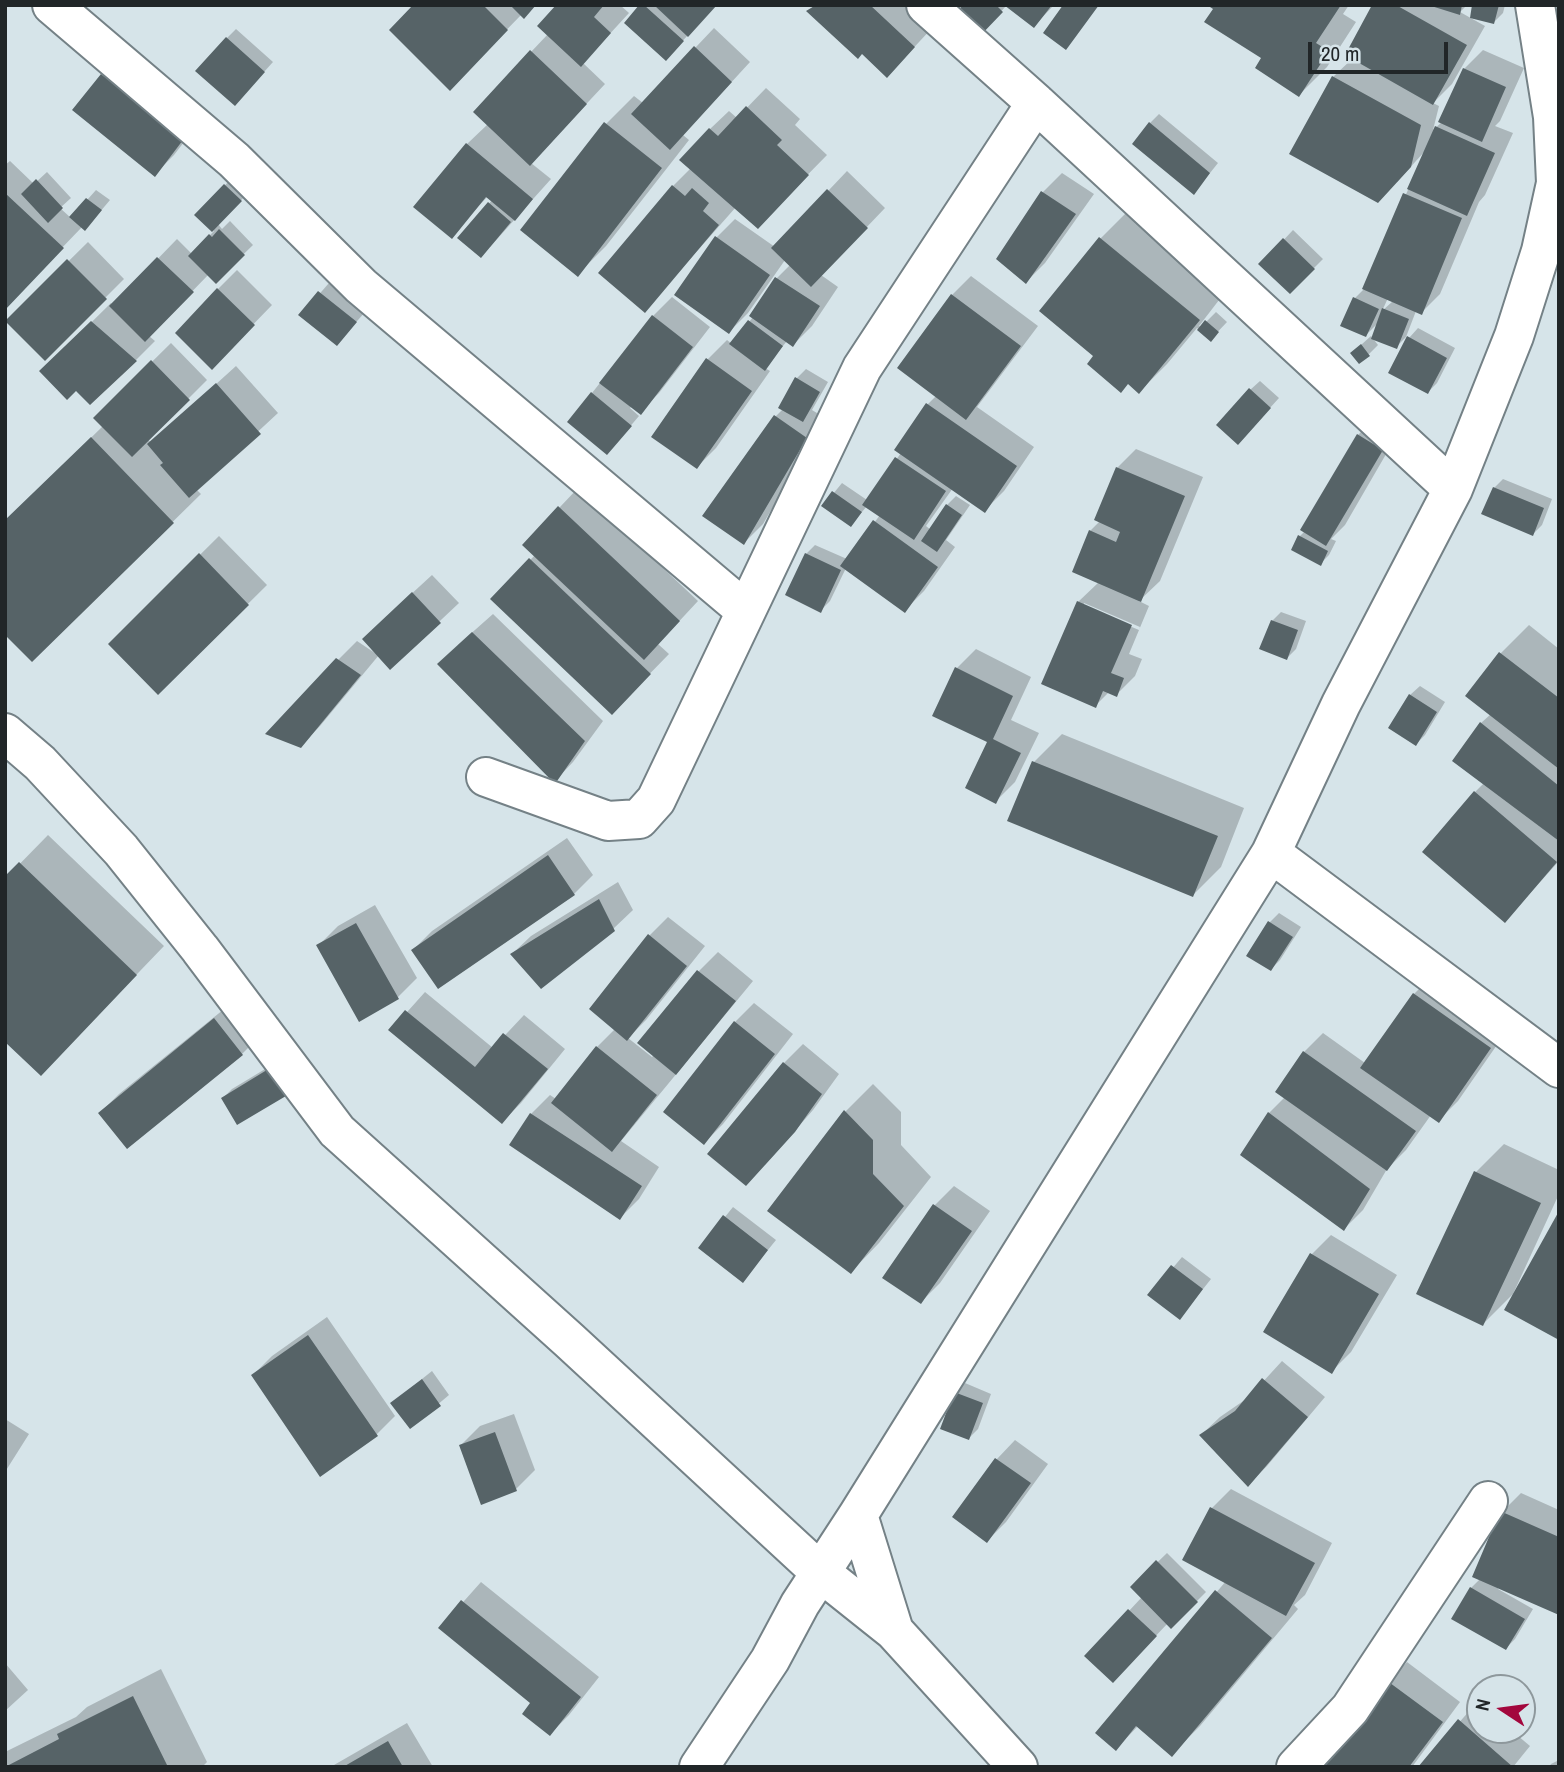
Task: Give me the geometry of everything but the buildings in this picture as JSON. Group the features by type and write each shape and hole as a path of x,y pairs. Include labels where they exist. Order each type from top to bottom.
{"street":[{"path":"52,5 234,160 361,286 746,611"},
{"path":"926,5 1036,103 1453,489"},
{"path":"699,1767 770,1660 800,1604 1271,853 1341,704 1453,489 1514,336 1541,251 1556,183 1553,117 1535,5"},
{"path":"486,777 608,821 639,819 656,800 862,368 1036,103"},
{"path":"5,733 40,763 121,850 200,949 337,1131 570,1340 820,1572 894,1631 1018,1767"},
{"path":"1271,853 1559,1068"},
{"path":"1296,1767 1350,1709 1488,1501"},
{"path":"858,1515 894,1631"}]}
